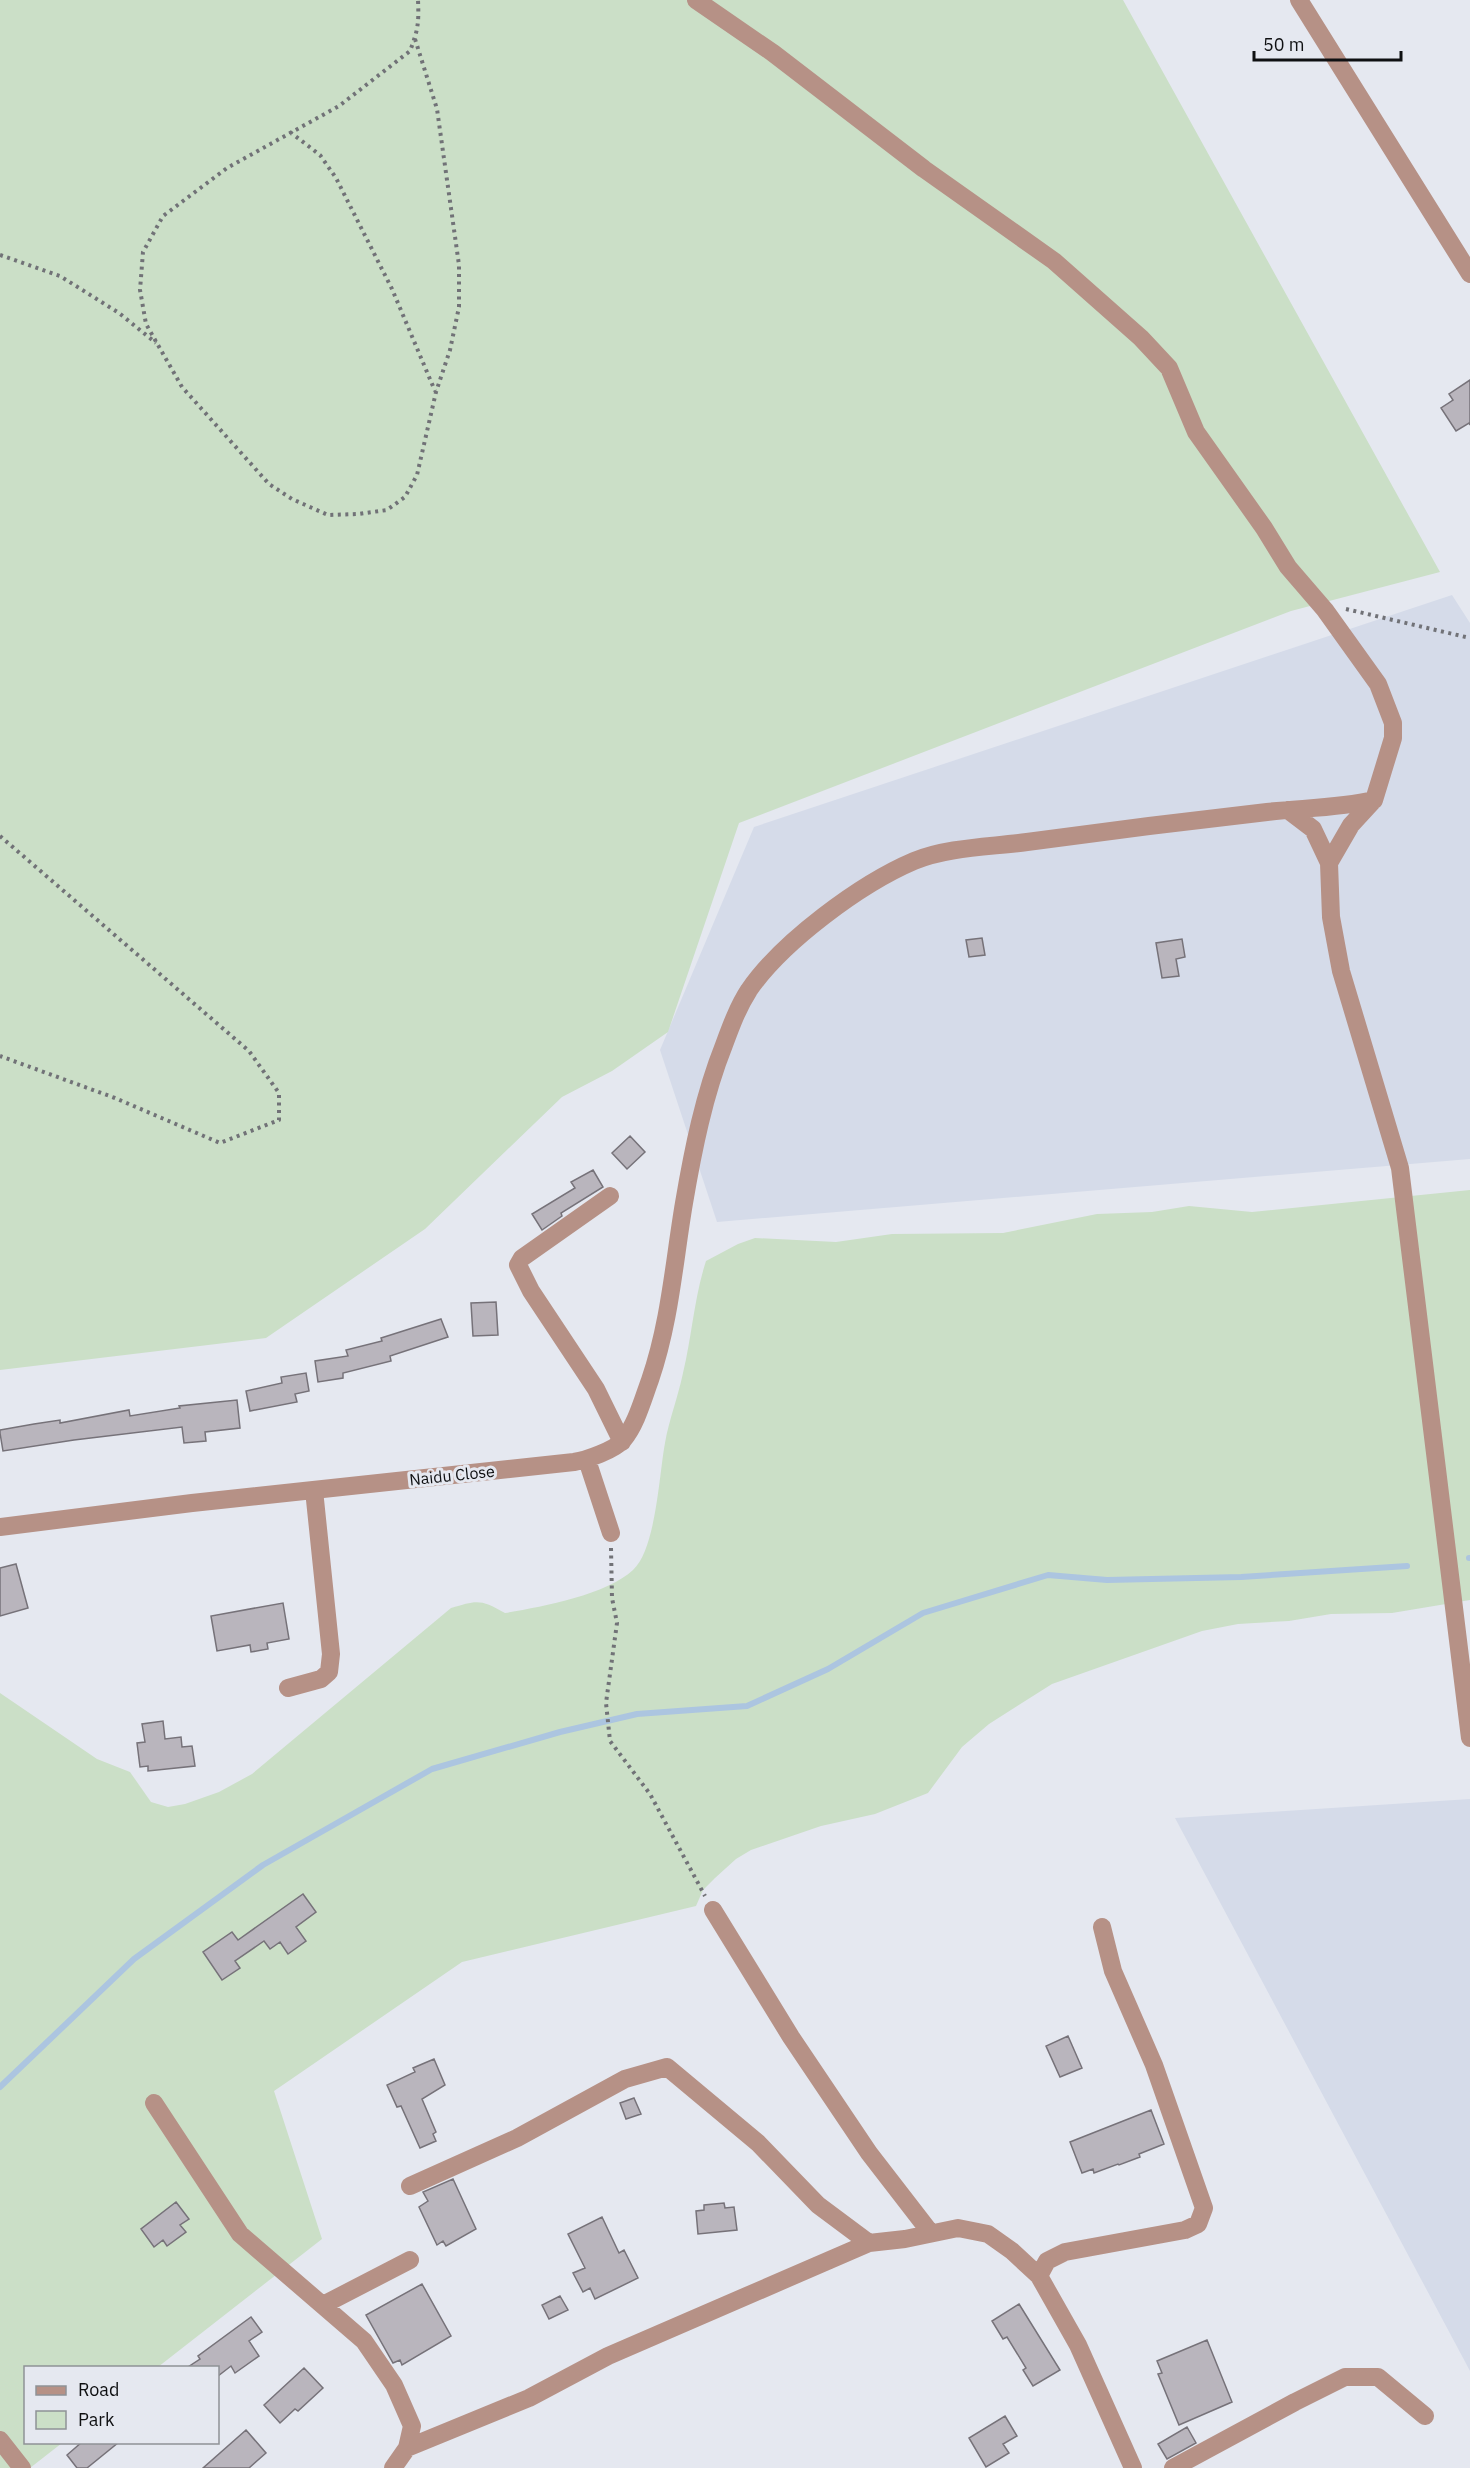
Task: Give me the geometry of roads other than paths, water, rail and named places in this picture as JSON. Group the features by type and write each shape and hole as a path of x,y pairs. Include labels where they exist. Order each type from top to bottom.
{"street":[{"path":"696,0 773,53 924,169 1054,261 1141,338 1169,368 1196,432 1264,528 1288,567 1325,610 1378,684 1393,723 1394,738 1374,800 1351,825 1329,863"},
{"path":"1299,0 1470,274"},
{"path":"622,1442 642,1402 659,1355 690,1172 714,1070 748,992 763,972 801,935 839,904 877,879 916,860 943,853 1098,832 1356,804 1374,800"},
{"path":"1288,810 1313,830 1321,842 1329,863 1331,917 1341,971 1400,1168 1470,1738"},
{"path":"610,1196 522,1257 518,1265 531,1291 596,1389 622,1442"},
{"name":"Naidu Close","path":"0,1527 587,1460 622,1442"},
{"path":"587,1460 611,1533"},
{"path":"288,1688 321,1679 329,1672 331,1654 314,1490"},
{"path":"713,1910 791,2037 868,2153 930,2232"},
{"path":"1039,2276 1047,2261 1065,2252 1185,2230 1198,2224 1204,2208 1154,2065 1113,1971 1102,1927"},
{"path":"410,2186 517,2138 625,2079 667,2067 758,2143 818,2205 869,2243"},
{"path":"154,2103 240,2234 364,2341 394,2385 412,2426 407,2448 393,2468"},
{"path":"407,2448 529,2398 608,2356 869,2243 905,2239 958,2228 988,2234 1039,2276 1078,2345 1133,2468"},
{"path":"323,2305 410,2260"},
{"path":"1173,2468 1295,2402 1345,2378 1378,2377 1425,2416"},
{"path":"0,2440 22,2468"}],"waterway":[{"path":"0,2087 134,1959 263,1865 432,1769 560,1732 637,1714 747,1706 828,1669 923,1613 1048,1575 1107,1580 1241,1577 1407,1566"}]}
